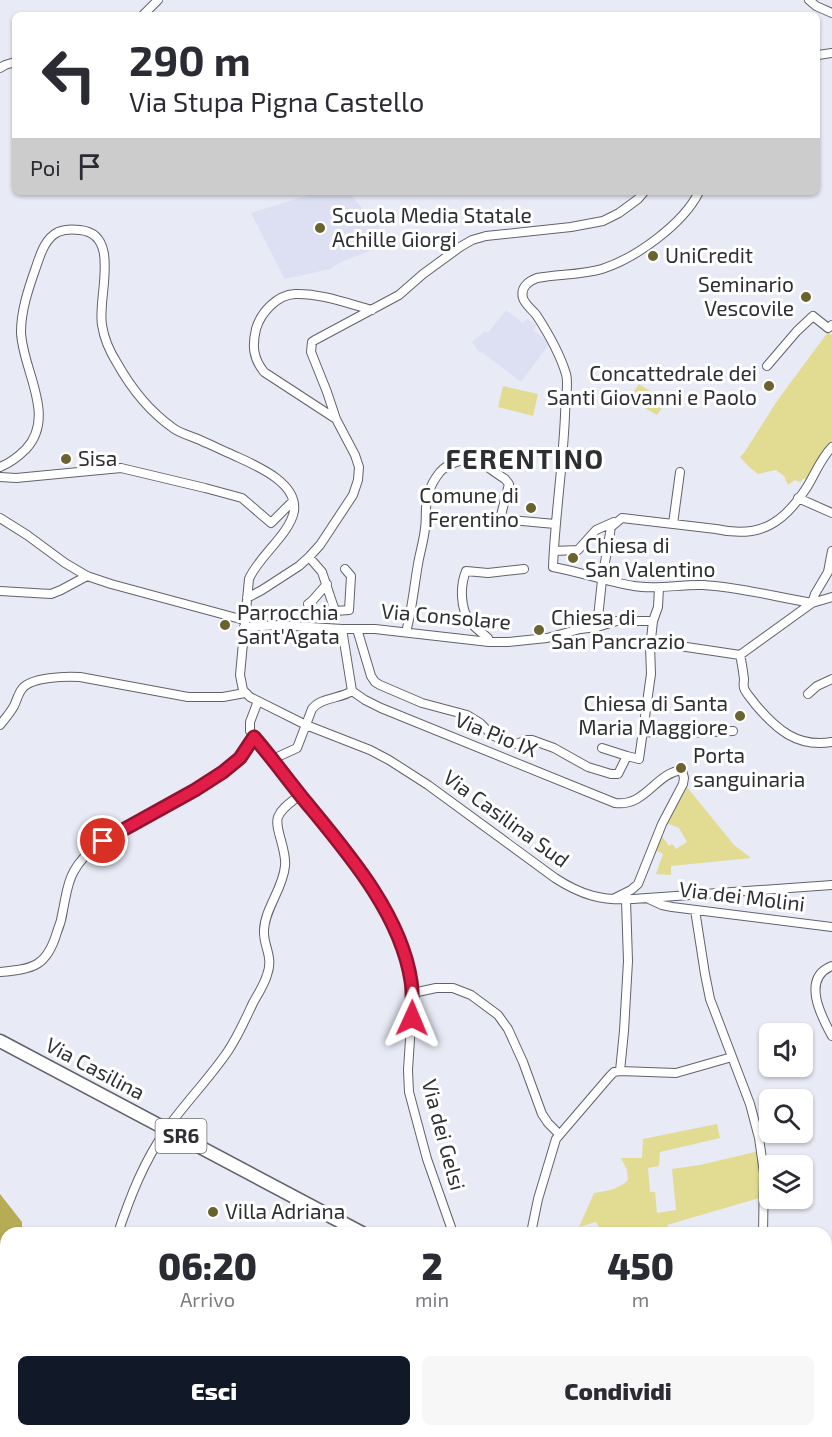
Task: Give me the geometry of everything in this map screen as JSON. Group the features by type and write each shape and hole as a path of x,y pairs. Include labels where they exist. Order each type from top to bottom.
{"main road":[{"name":"Via Casilina","path":"0,1041 351,1227"}],"street":[{"path":"146,12 158,0"},
{"path":"808,0 832,13"},
{"path":"247,598 299,566 309,557 320,545 353,495 358,480 355,455 336,419 311,352 312,342 399,295 432,267 472,240 486,236 571,227 603,221 619,213 641,195"},
{"path":"697,195 684,215 664,234 625,260 601,270 537,278 524,286 524,301 536,314 552,341 567,375 563,455 555,524 554,567 602,580 636,586 659,588 677,585 705,585 812,603"},
{"path":"0,467 20,455 31,443 38,427 39,413 23,347 21,325 29,287 43,248 52,236 61,231 86,230 98,237 104,251 105,269 101,315 108,348 144,403 176,430 274,476 285,487 293,501 294,508 292,518 252,574 244,624 240,679 245,693 223,697 193,698 80,677 40,680 24,686 12,710 0,725"},
{"path":"336,419 264,372 257,363 254,352 253,340 258,323 266,309 276,301 294,294 314,296 372,310"},
{"path":"767,366 796,331 813,316 830,326"},
{"path":"554,550 578,550 596,531 622,518 738,532 762,529 788,513 832,447"},
{"path":"406,632 425,530 426,502 429,490 444,468 471,459 480,463 509,484 500,519 555,524"},
{"path":"0,477 16,478 121,468 242,498 271,523 293,501"},
{"path":"673,524 680,472"},
{"path":"798,498 832,513"},
{"name":"Via Consolare","path":"0,518 87,576 244,624 375,629 489,642 547,638 617,621 654,621"},
{"path":"597,627 611,527 622,518"},
{"path":"812,603 828,572 832,551"},
{"path":"309,557 322,572 335,611 348,610 351,576 345,569"},
{"path":"489,642 464,611 462,586 466,571 488,573 524,569"},
{"path":"0,591 51,594 87,576"},
{"path":"308,604 327,584"},
{"path":"602,748 639,759 651,674 650,646 658,607 659,588"},
{"path":"652,641 740,655 812,603 832,597"},
{"path":"273,759 297,748 315,705 352,691 342,629"},
{"path":"357,629 371,676 380,685 422,703 467,715 505,741 517,744 528,740 535,741 557,749 583,765 611,774 618,774 627,756"},
{"path":"740,655 744,678 743,687 763,712 789,736 804,742 821,744 832,742"},
{"path":"808,694 817,686 832,679"},
{"name":"Via Pio IX","path":"352,691 381,708 615,802 633,801 668,774 681,770 684,778 683,784 660,828 638,884 610,900"},
{"name":"Via Casilina Sud","path":"245,693 306,725 370,750 389,760 436,791 555,878 585,894 610,900 626,900 832,885"},
{"path":"0,972 32,966 47,956 60,925 70,877 90,851 113,835 223,772 240,758 254,737 249,725 258,701"},
{"path":"642,732 733,731"},
{"name":"Via dei Gelsi","path":"254,737 334,837 380,901 394,928 410,972 413,993 408,1070 409,1092 424,1148 451,1227"},
{"path":"120,1227 147,1161 167,1129 232,1045 267,976 270,959 264,939 264,926 283,878 286,864 277,820 282,810 300,795"},
{"name":"Via dei Molini","path":"648,898 665,906 832,927"},
{"path":"620,1071 628,961 626,900"},
{"path":"695,910 708,991 752,1110 762,1153 763,1227"},
{"path":"832,966 819,974 815,988 821,1012 832,1036"},
{"path":"413,993 442,987 459,990 471,995 498,1015 523,1062 542,1114 559,1134"},
{"path":"532,1227 554,1143 559,1134 614,1072 676,1073 732,1057"}],"shaded area":[{"name":"Scuola Media Statale Achille Giorgi","path":"308,195 351,195 393,242 341,262 330,269 285,279 251,213"},
{"path":"506,310 523,323 527,319 536,325 533,330 550,343 521,382 482,352 480,353 472,342 485,331 488,333"},
{"path":"828,332 832,335 832,445 810,482 804,478 800,482 795,480 788,485 784,476 776,470 758,474 740,457 777,401"},
{"path":"639,384 666,401 657,415 629,399"},
{"path":"503,386 538,394 533,416 498,407"},
{"path":"686,786 734,845 751,858 671,866 671,875 656,874 663,854 655,850 661,835 669,846 672,844 676,849 687,842 679,828 667,823"},
{"path":"717,1124 720,1138 660,1152 659,1166 648,1168 650,1192 655,1192 657,1213 676,1210 672,1169 759,1151 759,1198 667,1225 668,1227 599,1227 596,1222 579,1227 594,1193 617,1188 628,1180 627,1170 621,1158 642,1158 643,1139"},
{"path":"0,1194 22,1222 22,1227 0,1227"}],"place":[{"name":"Scuola Media Statale Achille Giorgi","path":"320,228"},
{"name":"UniCredit","path":"653,256"},
{"name":"Seminario Vescovile","path":"806,297"},
{"name":"Concattedrale dei Santi Giovanni e Paolo","path":"769,386"},
{"name":"Sisa","path":"66,459"},
{"name":"Comune di Ferentino","path":"531,508"},
{"name":"Chiesa di San Valentino","path":"573,558"},
{"name":"Parrocchia Sant'Agata","path":"225,625"},
{"name":"Chiesa di San Pancrazio","path":"539,630"},
{"name":"Chiesa di Santa Maria Maggiore","path":"740,716"},
{"name":"Porta sanguinaria","path":"681,768"},
{"name":"Villa Adriana","path":"213,1212"}],"district":[{"name":"FERENTINO","path":"525,460"}],"route":[{"path":"103,841 195,790 232,766 254,737 328,829 380,901 398,937 411,977 412,1018"}]}
